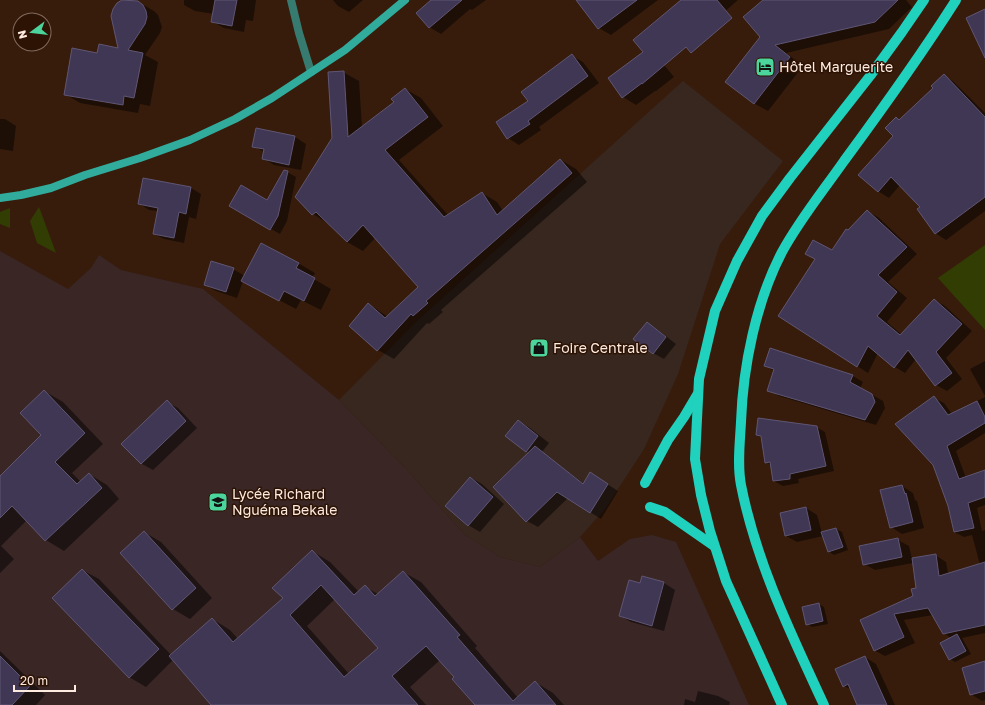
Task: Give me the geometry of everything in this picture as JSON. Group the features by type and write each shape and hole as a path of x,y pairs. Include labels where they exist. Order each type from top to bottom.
{"main road":[{"path":"0,198 52,188 85,175 140,158 190,140 235,118 272,98 345,50 405,0"},
{"path":"782,705 726,581 714,546 701,495 695,459 699,379 716,311 737,261 762,216 888,51 924,0"},
{"path":"824,705 774,594 756,543 741,483 741,412 745,366 763,296 782,252 806,212 882,108 956,0"},
{"path":"645,483 668,440 698,393"},
{"path":"650,507 670,515 714,546"}],"street":[{"path":"291,0 298,33 311,72"}],"shaded area":[{"name":"Foire Centrale","path":"683,81 783,161 720,244 678,374 644,449 605,509 580,537 540,567 500,557 464,534 407,470 339,400 416,322"},
{"name":"Lycée Richard Nguéma Bekale","path":"0,251 68,289 91,268 99,255 121,270 203,289 339,400 407,470 464,534 500,557 540,567 580,537 598,561 630,539 652,535 676,542 749,705 0,705"}],"green space":[{"path":"39,207 56,253 37,243 30,221"},
{"path":"10,208 10,228 0,224 0,212"},
{"path":"985,245 985,330 938,278"}],"building":[{"path":"122,0 138,1 143,5 147,17 145,24 128,50 143,53 134,98 124,96 123,105 64,95 72,48 97,53 99,44 118,48 111,16 117,3"},
{"path":"215,0 237,0 232,26 211,22"},
{"path":"431,0 462,0 429,28 416,13"},
{"path":"576,0 637,0 598,29"},
{"path":"681,0 717,0 732,18 691,53 686,47 642,84 622,98 608,78 643,52 633,40"},
{"path":"763,0 898,0 875,22 775,45 790,57 754,104 725,82 760,37 743,17"},
{"path":"985,9 985,58 966,18"},
{"path":"572,54 588,76 528,121 530,124 507,139 496,122 528,101 521,92"},
{"path":"344,71 348,137 394,102 391,99 405,88 428,117 385,150 444,217 482,192 497,215 560,159 572,173 426,301 428,303 413,316 411,314 377,351 349,326 368,303 385,318 418,287 363,225 347,242 316,212 312,215 295,197 332,138 328,72"},
{"path":"944,74 985,117 985,197 935,234 917,209 920,207 891,177 878,192 858,175 893,136 885,128 896,117 899,120 933,88 931,86"},
{"path":"256,128 295,136 289,165 262,159 264,149 252,147"},
{"path":"284,170 288,171 278,216 270,230 229,206 241,185 267,200"},
{"path":"143,178 191,187 186,214 179,212 174,238 153,234 158,208 138,204"},
{"path":"867,210 907,247 878,275 897,292 877,316 900,335 934,299 962,324 936,352 952,373 935,386 908,350 894,368 868,346 857,367 778,316 815,259 805,254 813,240 832,250 846,229 848,230"},
{"path":"261,243 299,263 296,268 315,278 304,301 284,291 279,301 241,281"},
{"path":"211,261 234,268 226,292 204,285"},
{"path":"647,322 666,337 653,354 633,339"},
{"path":"770,348 853,375 850,382 872,394 875,402 865,420 767,391 774,369 764,366"},
{"path":"44,390 85,433 55,462 77,484 89,473 102,488 45,541 12,506 0,518 0,476 41,435 20,413"},
{"path":"934,396 948,415 977,401 985,417 985,423 947,446 959,479 985,470 985,497 968,503 974,528 954,532 948,506 933,465 895,424"},
{"path":"167,400 186,421 141,464 121,444"},
{"path":"758,418 817,426 826,466 790,474 790,479 773,481 770,462 765,463 761,436 756,435"},
{"path":"518,420 538,436 526,452 505,436"},
{"path":"535,446 583,484 590,472 608,484 590,513 557,492 526,522 493,487"},
{"path":"470,477 493,497 468,526 445,506"},
{"path":"902,485 905,494 906,493 913,522 890,528 880,490"},
{"path":"806,507 811,530 785,536 780,513"},
{"path":"836,528 843,547 828,552 821,532"},
{"path":"144,531 196,588 172,610 120,553"},
{"path":"898,538 902,557 863,565 859,546"},
{"path":"312,550 354,595 365,585 375,596 403,571 460,635 457,637 513,701 535,681 556,705 475,705 452,679 454,677 426,646 392,676 418,705 211,705 169,656 212,618 233,642 283,598 272,588","holes":["321,585 378,648 344,677 290,615"]},
{"path":"936,554 939,576 985,562 985,625 943,634 928,608 894,614 904,637 874,651 860,620 913,596 911,589 916,588 912,558"},
{"path":"82,569 159,649 129,678 52,598"},
{"path":"642,576 664,582 652,626 619,616 629,580 640,583"},
{"path":"819,603 823,621 806,625 802,607"},
{"path":"957,634 966,651 949,660 940,643"},
{"path":"0,656 30,686 12,705 0,705"},
{"path":"865,656 887,705 857,705 848,684 843,687 835,669"},
{"path":"985,661 985,691 970,695 962,668"}],"place":[{"name":"Hôtel Marguerite","path":"765,67"},
{"name":"Foire Centrale","path":"539,348"},
{"name":"Lycée Richard Nguéma Bekale","path":"218,502"}]}
